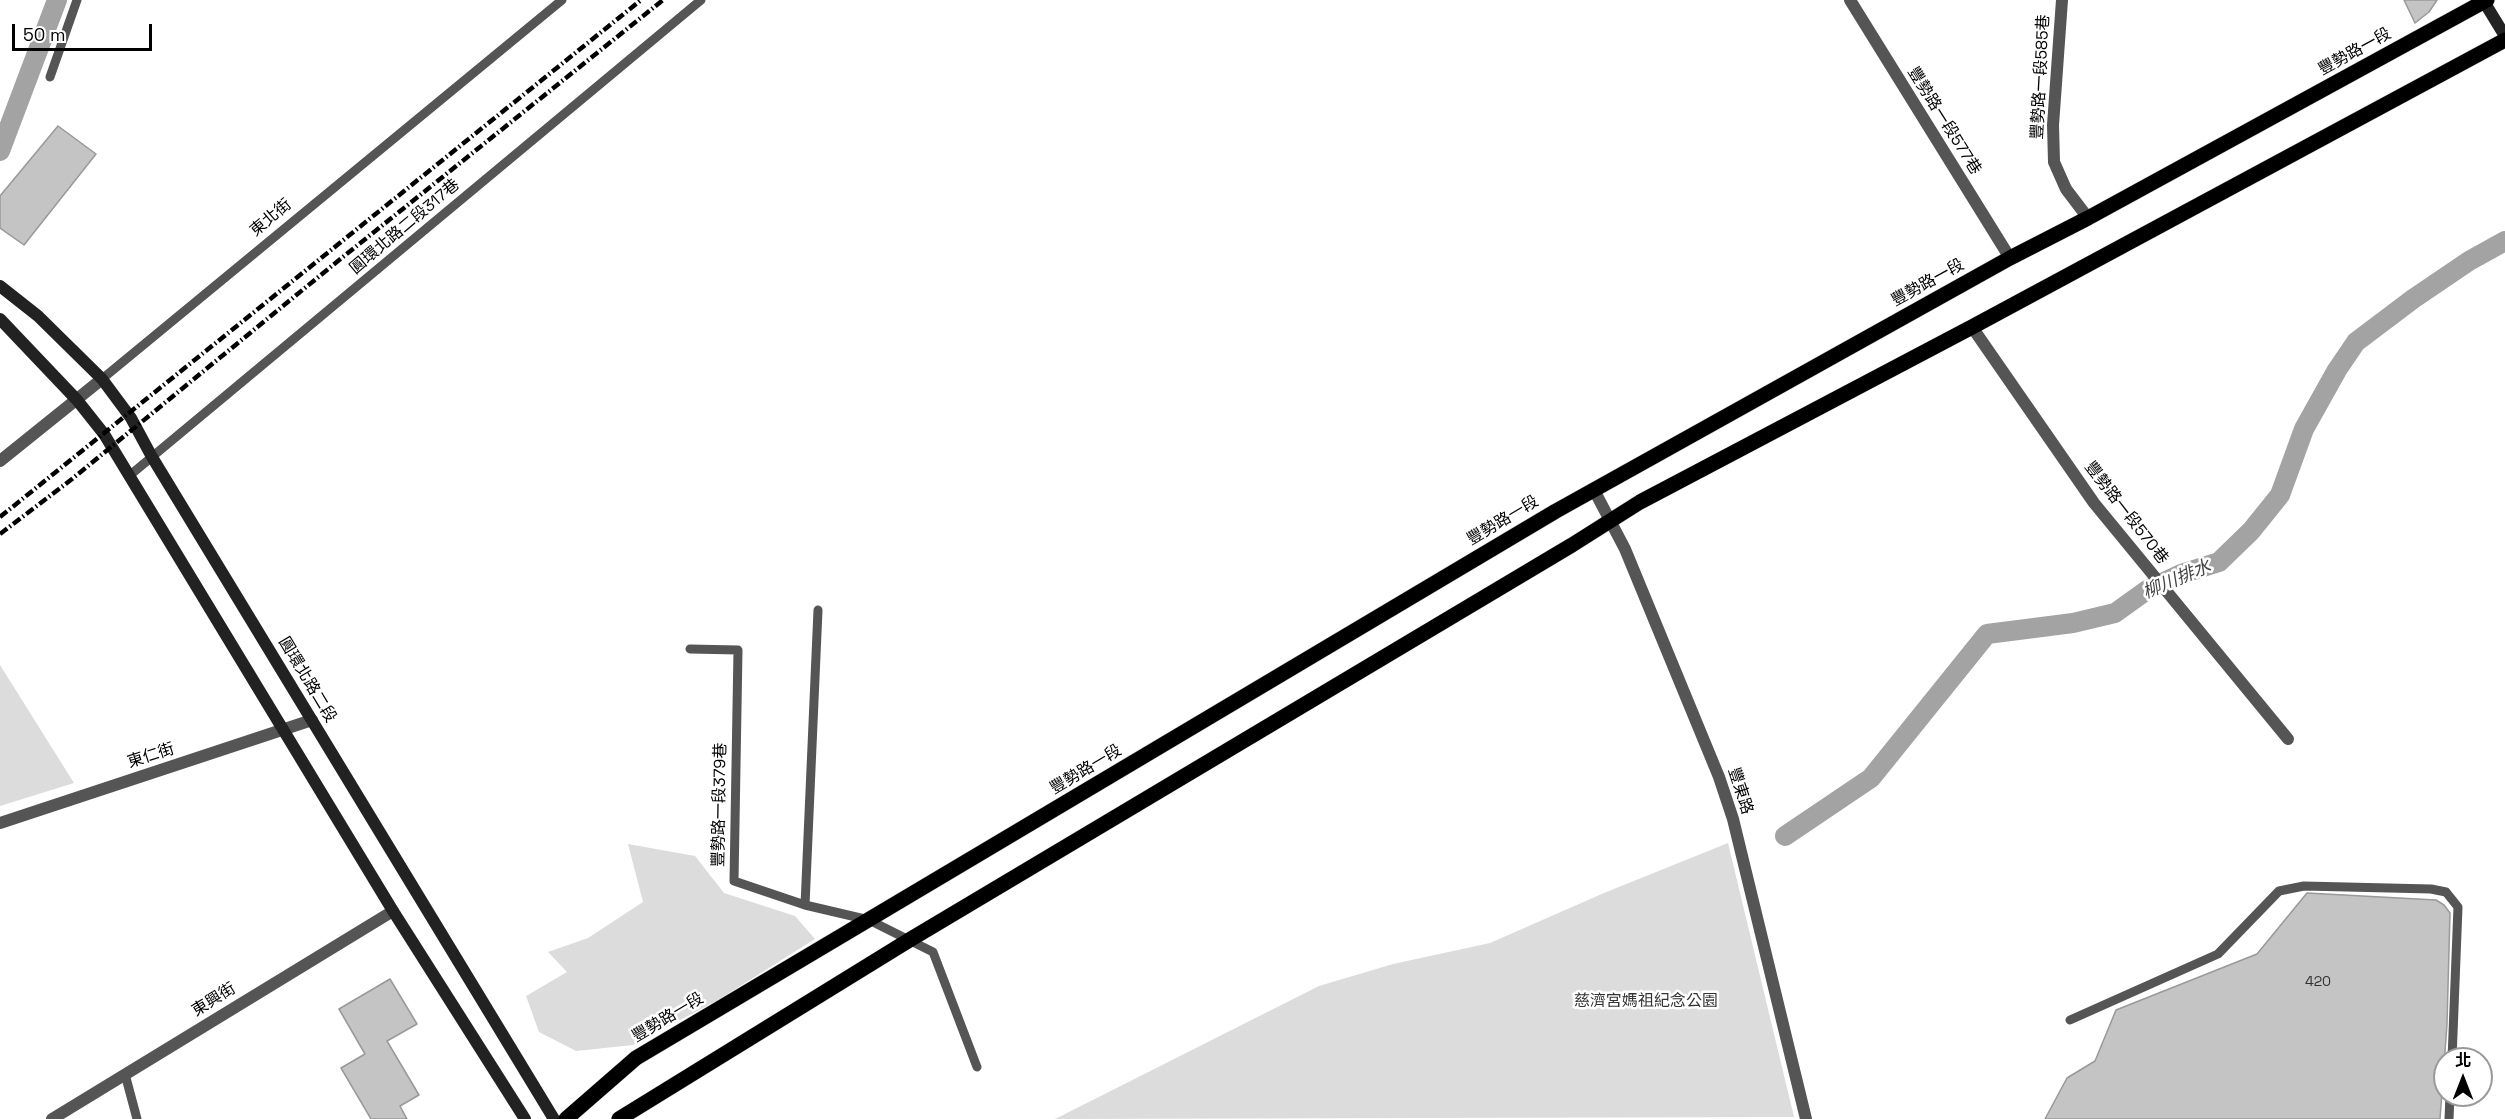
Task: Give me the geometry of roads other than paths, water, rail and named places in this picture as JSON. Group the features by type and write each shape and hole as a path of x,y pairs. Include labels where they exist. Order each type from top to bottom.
{"main road":[{"name":"豐勢路一段","path":"566,1119 636,1058 1594,490 2010,258 2088,218 2485,1"},
{"path":"619,1119 911,939 1640,502 1972,327 2505,38"}],"street":[{"name":"豐勢路一段577巷","path":"1850,0 2010,258"},
{"name":"豐勢路一段585巷","path":"2062,0 2053,125 2054,162 2066,189 2088,218"},
{"path":"2485,1 2505,38"},
{"name":"圓環北路二段","path":"0,286 38,316 102,379 131,418 152,457 554,1119"},
{"path":"0,319 77,400 104,434 393,911 525,1119"},
{"name":"豐勢路一段570巷","path":"1972,327 2094,503 2288,739"},
{"name":"東北街","path":"0,460 102,379"},
{"name":"豐東路","path":"1594,490 1625,549 1706,744 1729,809 1806,1119"},
{"name":"東仁街","path":"0,823 312,720"},
{"name":"東興街","path":"52,1119 393,911"}],"lane":[{"path":"50,77 77,0"},
{"name":"東北街","path":"102,379 562,0"},
{"name":"圓環北路二段317巷","path":"129,476 701,0"},
{"path":"806,905 818,610"},
{"name":"豐勢路一段379巷","path":"690,649 738,650 734,881 806,905 869,920 933,952 977,1067"},
{"path":"2070,1020 2218,954 2279,891 2304,886 2431,889 2446,892 2458,907 2452,1047"},
{"path":"125,1074 137,1119"}],"waterway":[{"path":"0,151 57,0"},
{"name":"柳川排水","path":"1785,836 1871,778 1987,634 2073,623 2115,613 2147,590 2181,574 2219,562 2251,531 2280,495 2304,429 2337,370 2356,342 2469,261 2505,241"}],"railway":[{"path":"0,517 641,0"},
{"path":"0,534 72,479 333,265 663,0"}],"park label":[{"name":"慈濟宮媽祖紀念公園","path":"1646,1002"}]}
